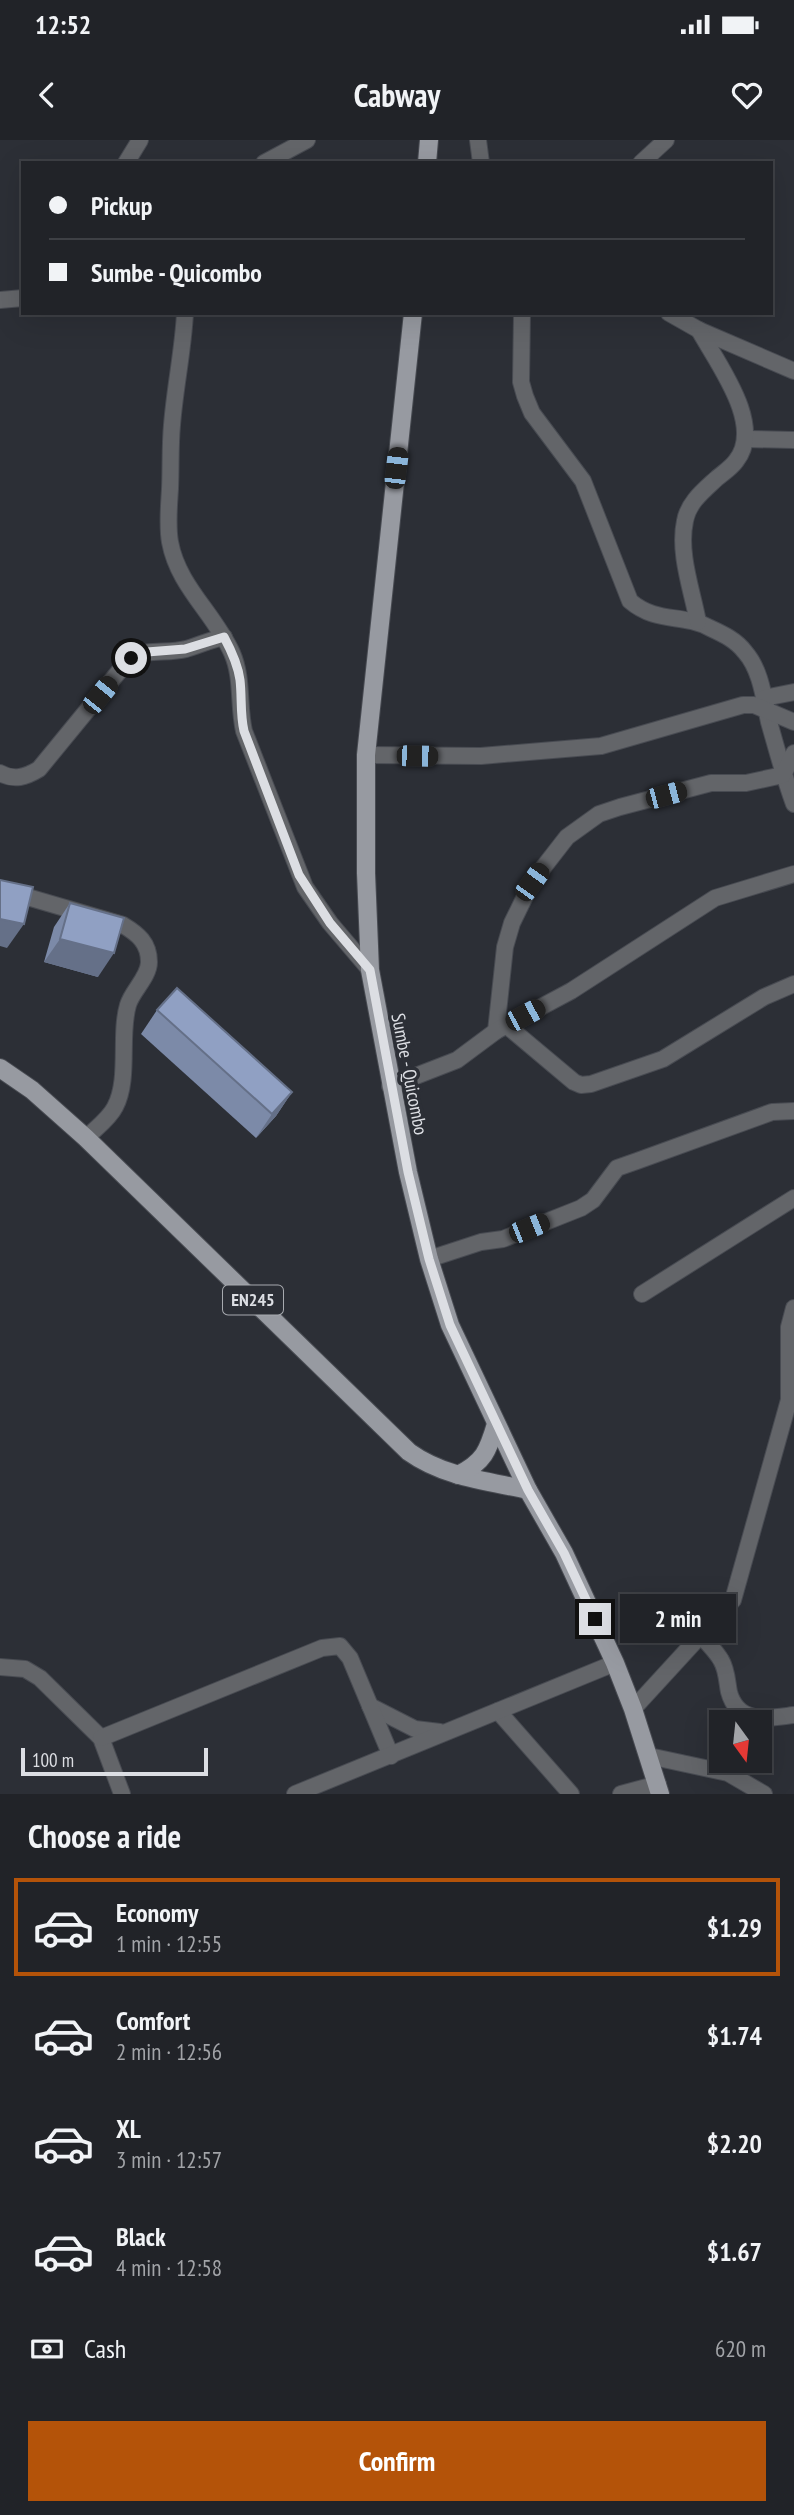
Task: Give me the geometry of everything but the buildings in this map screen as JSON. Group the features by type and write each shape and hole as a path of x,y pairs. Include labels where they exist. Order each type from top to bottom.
{"main road":[{"path":"427,161 429,140"},
{"name":"Sumbe - Quicombo","path":"413,315 366,755 366,873 370,970 408,1172 429,1259 450,1325 528,1490 564,1553 615,1662 634,1709 659,1789"},
{"name":"EN245","path":"0,1068 32,1090 86,1138 409,1452 426,1464 458,1475 528,1490"},
{"path":"458,1475 475,1466 485,1454 496,1424"}],"street":[{"path":"127,161 140,140"},
{"path":"268,161 307,140"},
{"path":"478,140 481,161"},
{"path":"643,161 666,140"},
{"path":"0,300 21,298"},
{"path":"185,315 172,426 170,541 180,573 224,637 233,656 240,680 240,708 244,731 299,875 330,923 370,970"},
{"path":"522,315 522,382 525,396 532,413 583,481 630,601 642,611 657,616 698,622 732,639 746,652 756,670 783,775 794,804"},
{"path":"673,315 699,330 794,371"},
{"path":"698,622 683,544 685,519 692,504 737,460 746,439 741,406 699,330"},
{"path":"746,439 794,440"},
{"path":"0,773 24,778 39,769 131,658 147,652 185,649 224,637"},
{"path":"366,755 481,757 601,746 723,709 765,704 794,692"},
{"path":"765,704 794,722"},
{"path":"783,775 794,753"},
{"path":"501,1028 505,947 512,923 532,882 567,838 582,824 599,814 620,807 711,783 746,783 783,775"},
{"path":"390,1086 449,1065 501,1028 571,991 715,898 794,874"},
{"path":"0,890 123,925 137,933 144,942 149,961 148,969 132,995 127,1010 121,1088 117,1104 110,1116 86,1138"},
{"path":"501,1028 574,1082 581,1085 591,1084 663,1059 764,997 794,984"},
{"path":"429,1259 481,1242 503,1239 581,1208 593,1200 617,1168 626,1163 772,1112 794,1111"},
{"path":"642,1294 794,1198"},
{"path":"634,1709 733,1600 791,1401 789,1327 794,1308"},
{"path":"701,1634 722,1661 733,1703 742,1713 769,1718 794,1715"},
{"path":"101,1738 333,1646 340,1646 346,1651 391,1756"},
{"path":"295,1794 615,1662"},
{"path":"3,1671 25,1669 40,1678 101,1738 122,1794"},
{"path":"370,1706 415,1729 446,1732"},
{"path":"498,1711 571,1794"},
{"path":"649,1756 728,1773 764,1794"},
{"path":"621,1794 659,1789"}],"route":[{"path":"131,658 147,652 185,649 224,637 240,680 239,699 244,731 299,875 330,923 370,970 408,1172 429,1259 450,1325 528,1490 564,1553 595,1619"}]}
